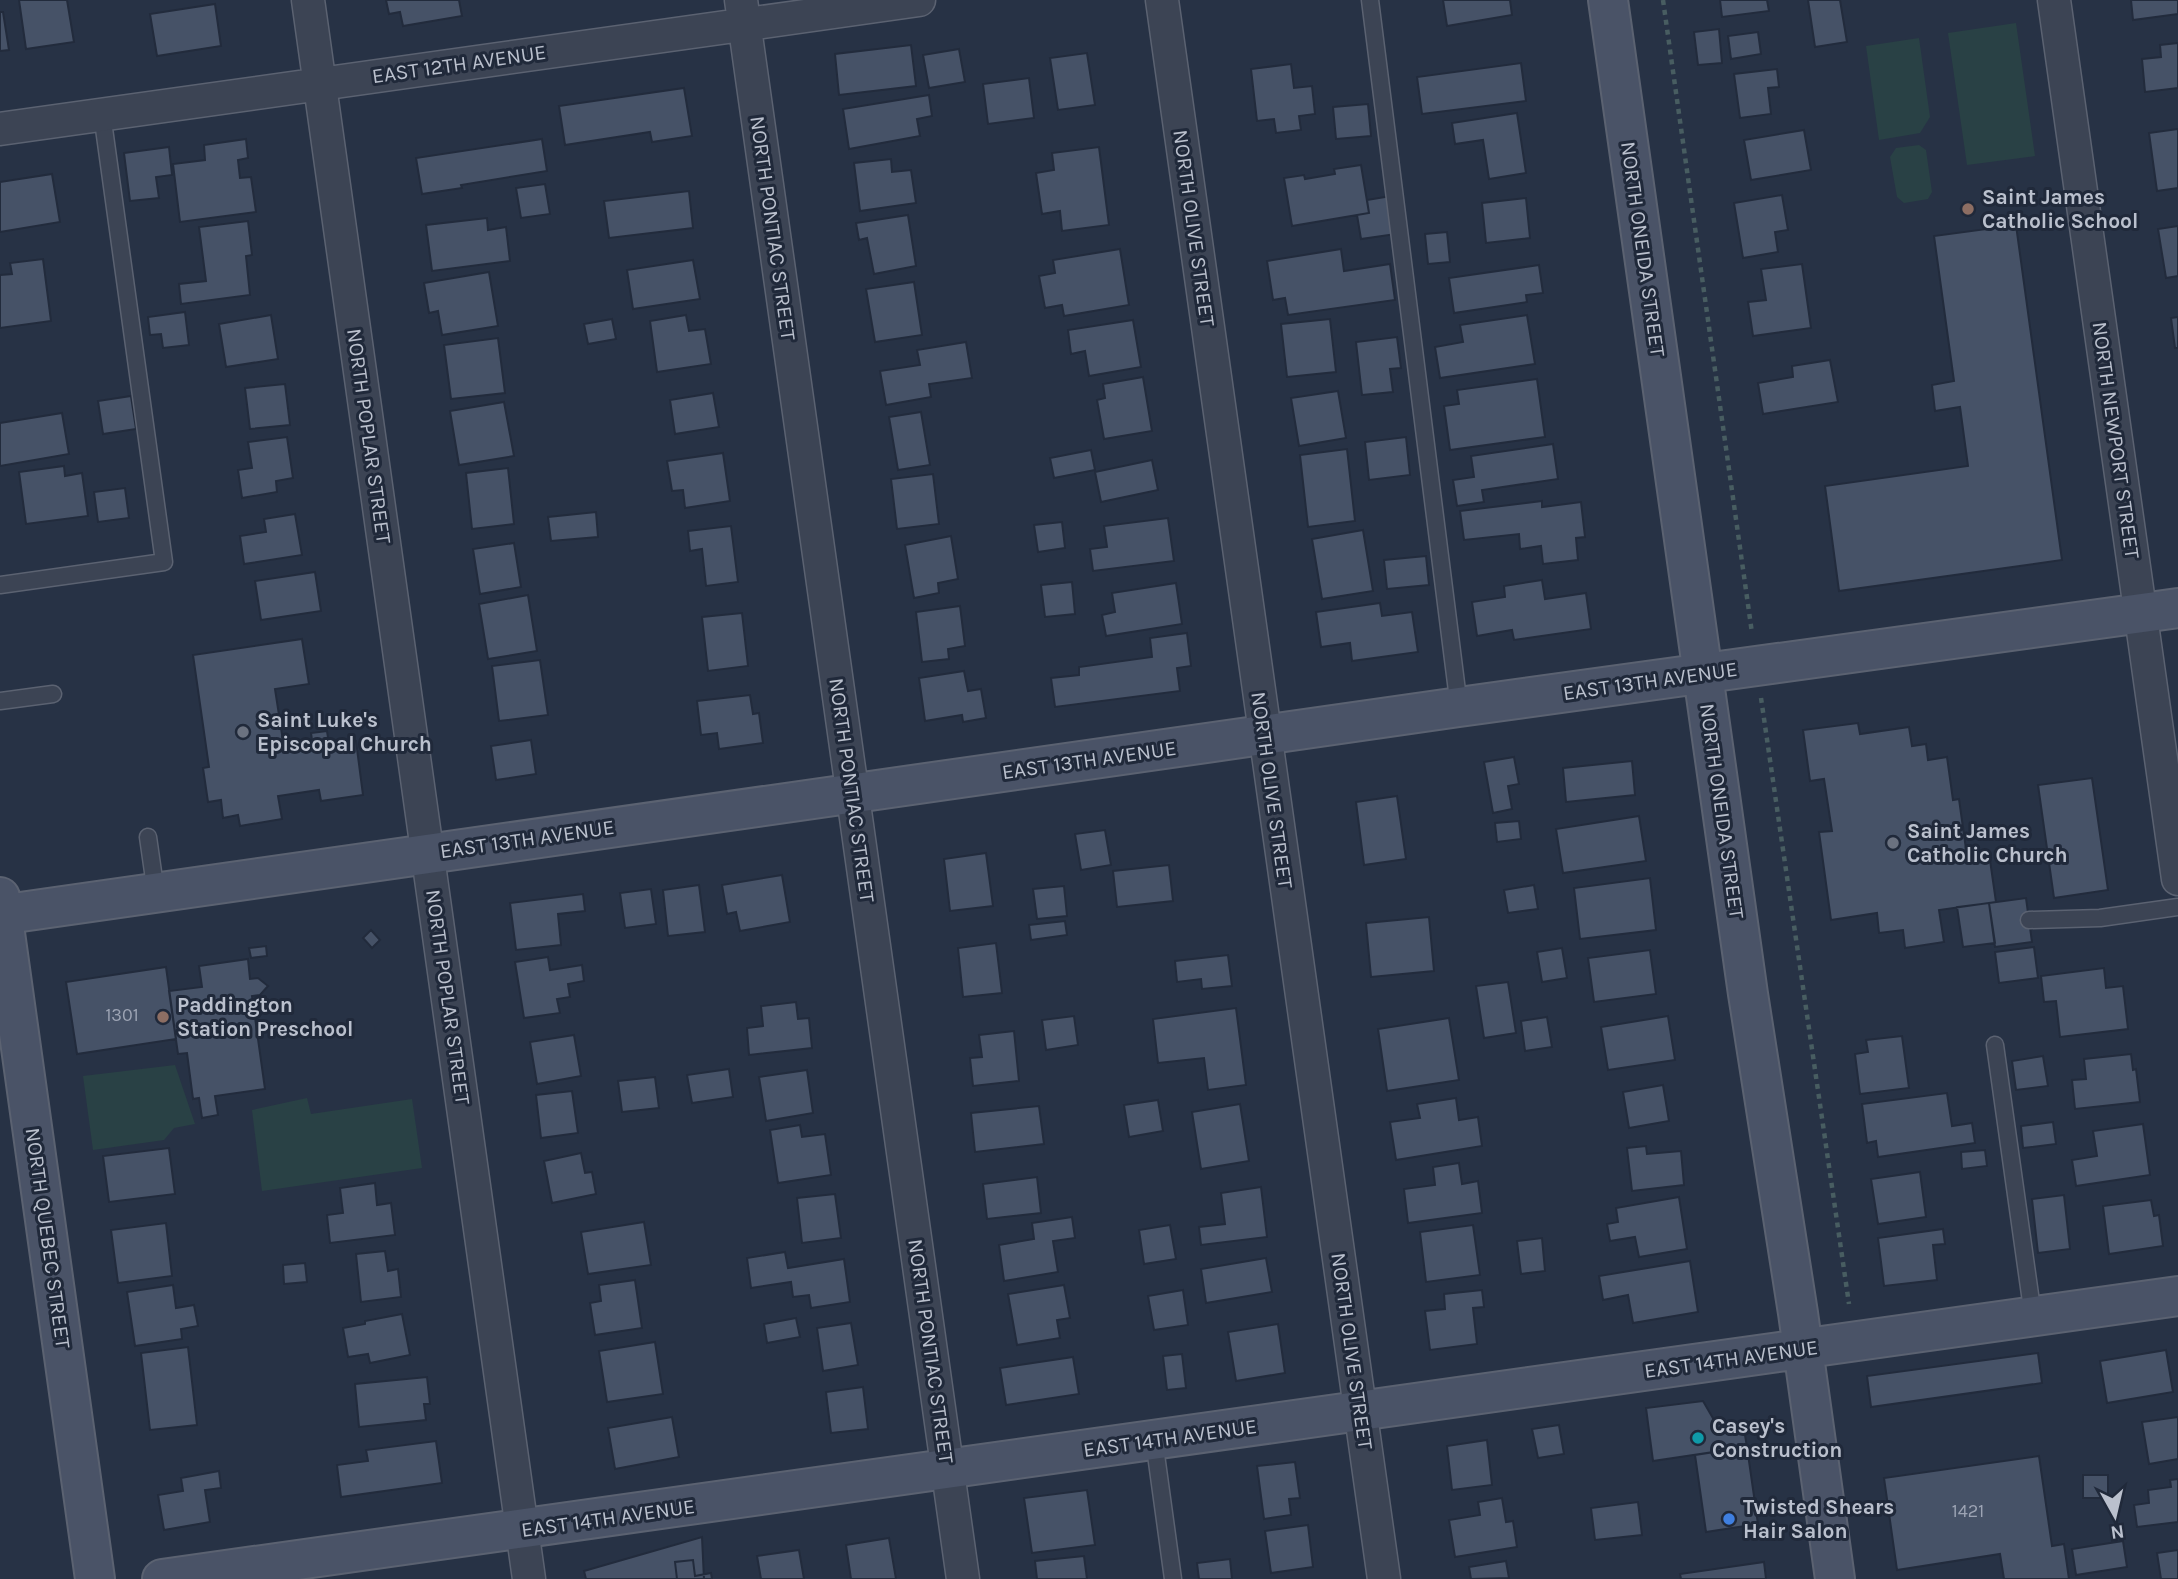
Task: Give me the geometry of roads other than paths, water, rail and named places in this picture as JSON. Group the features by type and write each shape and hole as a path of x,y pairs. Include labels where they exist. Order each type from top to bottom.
{"main road":[{"name":"NORTH ONEIDA STREET","path":"1608,0 1746,981 1803,1349 1835,1579"},
{"name":"EAST 13TH AVENUE","path":"1,909 156,892 2178,608"},
{"name":"NORTH QUEBEC STREET","path":"1,909 95,1579"},
{"name":"EAST 14TH AVENUE","path":"162,1579 2178,1296"}],"street":[{"name":"NORTH POPLAR STREET","path":"307,0 529,1579"},
{"name":"EAST 12TH AVENUE","path":"0,129 319,83 743,13 919,0"},
{"name":"NORTH OLIVE STREET","path":"1162,0 1384,1579"},
{"name":"NORTH NEWPORT STREET","path":"2054,0 2178,879"},
{"name":"NORTH PONTIAC STREET","path":"743,13 963,1579"}],"lane":[{"path":"1370,0 1459,708"},
{"path":"0,585 164,562 102,114"},
{"path":"0,701 53,694"},
{"path":"148,837 156,892"},
{"path":"2029,920 2100,918 2178,907"},
{"path":"1995,1045 2033,1316"},
{"path":"1154,1440 1173,1579"}],"place":[{"name":"Saint James Catholic School","path":"1968,209"},
{"name":"Saint Luke's Episcopal Church","path":"243,732"},
{"name":"Saint James Catholic Church","path":"1893,843"},
{"name":"Paddington Station Preschool","path":"163,1017"},
{"name":"Casey's Construction","path":"1698,1438"},
{"name":"Twisted Shears Hair Salon","path":"1729,1519"}]}
